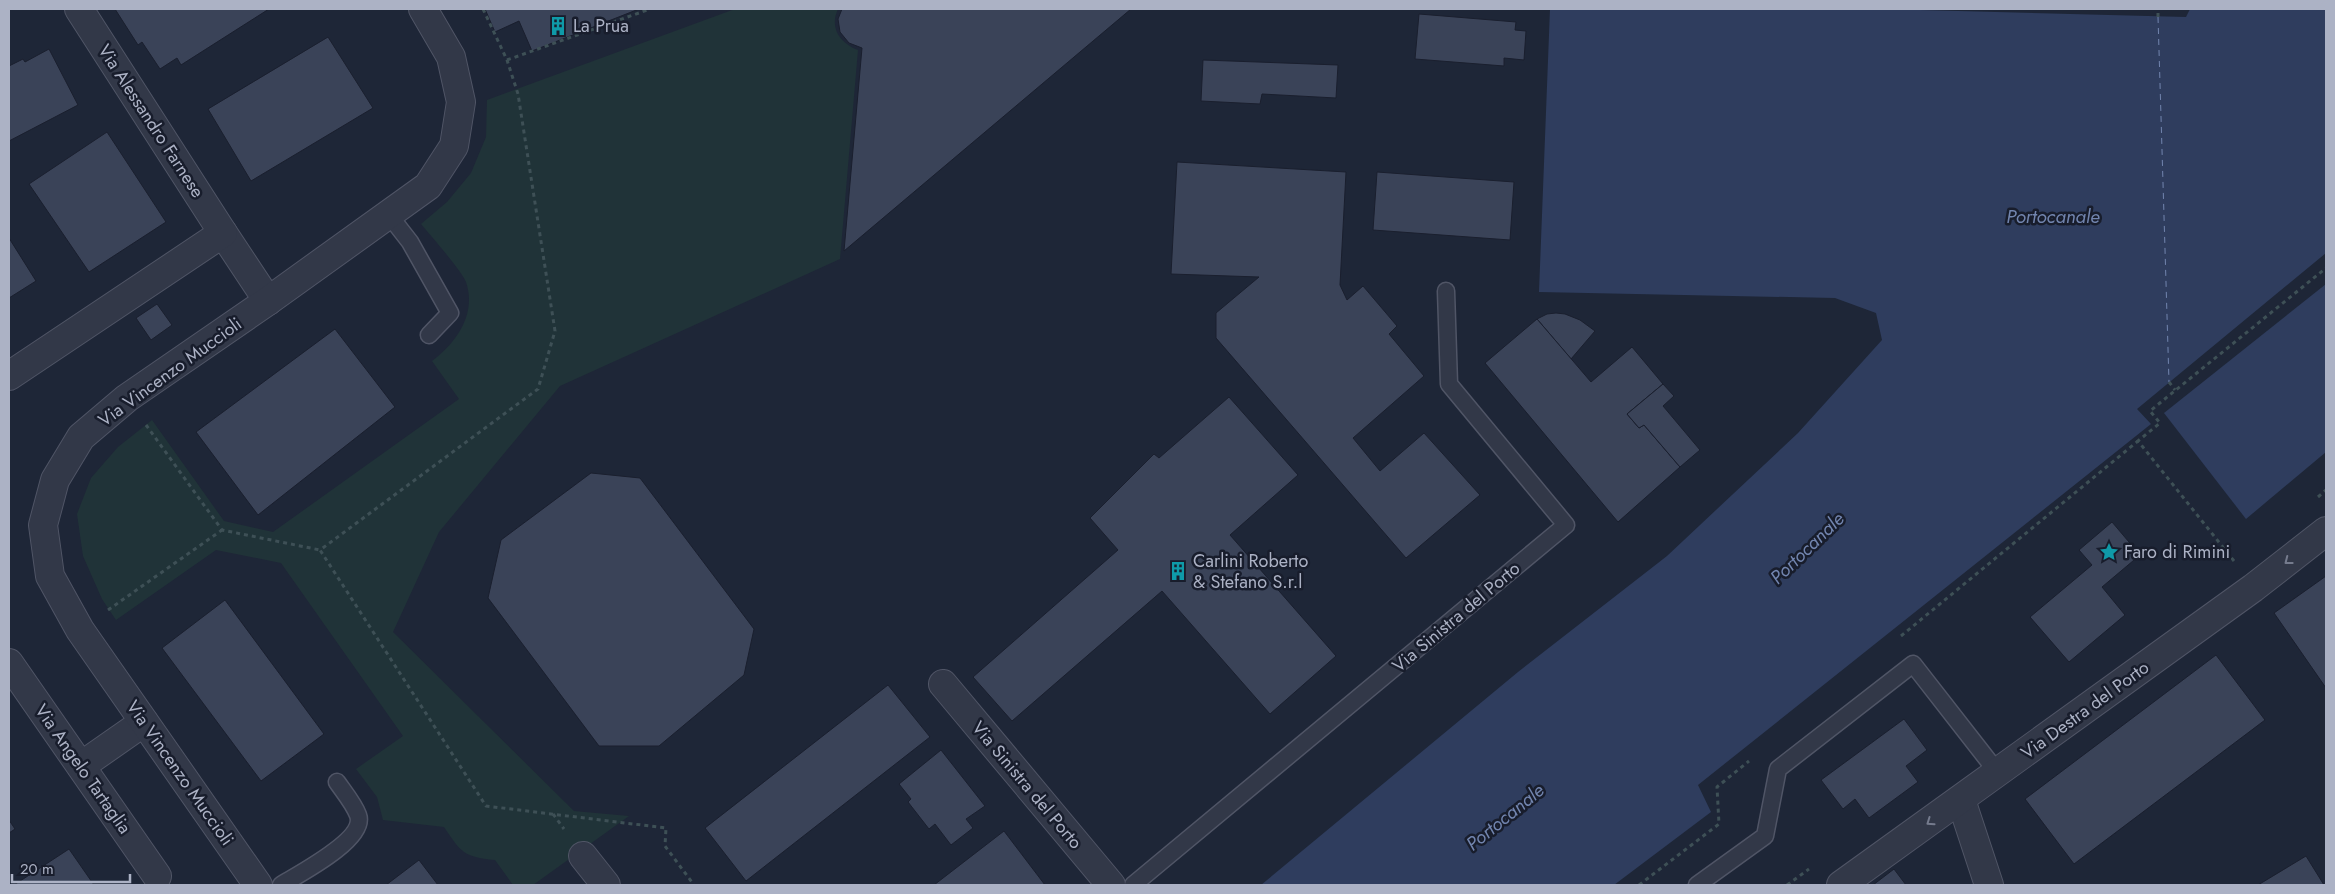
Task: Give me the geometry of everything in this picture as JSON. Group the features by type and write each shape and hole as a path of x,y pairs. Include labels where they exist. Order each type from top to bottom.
{"street":[{"name":"Via Alessandro Farnese","path":"79,9 268,302"},
{"name":"Via Vincenzo Muccioli","path":"258,885 80,630 50,576 43,525 55,480 82,437 127,398 268,302 428,186 454,146 461,102 451,57 423,9"},
{"path":"9,376 223,233"},
{"name":"Via Destra del Porto","path":"1840,885 2254,588 2326,531"},
{"name":"Via Angelo Tartaglia","path":"9,663 157,876"},
{"name":"Via Sinistra del Porto","path":"943,684 1110,885"},
{"path":"81,766 144,722"},
{"path":"1961,800 1989,885"},
{"path":"583,856 606,885"}],"lane":[{"path":"389,215 410,242 450,313 429,335"},
{"name":"Via Sinistra del Porto","path":"1133,885 1566,526 1449,384 1446,291"},
{"path":"1697,885 1765,836 1778,769 1913,664 1998,773"},
{"path":"281,885 348,841 357,830 359,816 338,782"}],"path":[{"path":"320,550 538,389 555,331 518,94 507,60 483,9"},
{"path":"507,60 650,9"},
{"path":"2158,9 2158,17"},
{"path":"2254,588 2138,441 2160,423 2150,411 2326,268"},
{"path":"2169,382 2175,390"},
{"path":"127,398 222,530 320,550 486,806 666,828 665,846 694,885"},
{"path":"80,630 222,530"}],"green space":[{"path":"735,9 838,9 835,22 838,34 846,43 858,50 840,259 560,386 439,532 393,632 574,811 629,816 533,885 513,885 495,860 476,857 464,852 444,827 383,820 377,797 356,769 403,736 281,563 216,550 116,620 102,599 83,556 77,514 91,478 118,447 152,420 224,521 273,532 459,399 432,361 449,346 462,327 469,305 469,294 463,277 421,224 447,202 471,173 486,137 487,100"}],"water":[{"name":"Portocanale","path":"1550,9 1883,9 2186,17 2190,9 2326,9 2326,253 2137,409 2151,424 1698,785 1711,812 1614,885 1261,885 1518,672 1667,556 1798,433 1882,340 1876,313 1835,298 1539,292"},
{"path":"2326,284 2326,452 2246,519 2164,413"}],"building":[{"path":"115,9 269,9 181,65 177,58 160,69 142,42 138,45"},
{"name":"La Prua","path":"485,9 639,9 532,51 519,21 495,32"},
{"path":"842,9 1131,9 844,251 862,48 849,43 840,32 838,19"},
{"path":"1419,14 1516,22 1515,30 1526,31 1524,60 1504,58 1504,66 1415,59"},
{"path":"328,37 373,108 251,181 208,109"},
{"path":"49,49 78,105 9,141 9,66 23,59 25,62"},
{"path":"1203,60 1338,65 1336,98 1262,94 1260,104 1201,101"},
{"path":"107,132 166,222 89,272 29,184"},
{"path":"1177,162 1346,172 1340,285 1347,300 1363,286 1397,326 1389,334 1424,376 1353,438 1380,471 1424,433 1480,495 1406,558 1216,338 1216,313 1259,277 1171,274"},
{"path":"1377,172 1514,182 1510,240 1373,230"},
{"path":"9,238 36,281 9,298"},
{"path":"157,304 172,325 151,340 136,318"},
{"path":"1547,314 1565,314 1580,320 1595,331 1571,359 1537,319"},
{"path":"1537,319 1591,382 1632,347 1663,384 1627,414 1639,428 1644,425 1680,467 1618,522 1485,363"},
{"path":"335,329 395,407 258,515 196,432"},
{"path":"1663,384 1674,396 1663,406 1700,450 1680,467 1644,425 1639,428 1627,414"},
{"name":"Carlini Roberto & Stefano S.r.l","path":"1229,397 1298,475 1230,535 1336,656 1270,714 1162,591 1012,721 973,677 1118,550 1090,518 1154,454 1159,458"},
{"path":"591,473 640,478 754,629 744,675 659,746 599,746 488,598 501,540"},
{"path":"2112,522 2140,555 2102,587 2125,615 2069,662 2030,617 2092,565 2079,550"},
{"path":"2326,576 2326,688 2274,613"},
{"path":"225,600 324,734 261,781 162,648"},
{"path":"2216,655 2265,720 2074,864 2025,799"},
{"path":"888,685 930,737 746,881 705,828"},
{"path":"1904,719 1927,750 1906,766 1918,782 1869,818 1855,799 1843,809 1821,780"},
{"path":"941,750 985,806 966,819 973,828 951,845 935,824 929,829 908,802 911,799 899,784"},
{"path":"9,820 15,829 9,833"},
{"path":"1004,831 1045,885 934,885"},
{"path":"69,849 94,885 14,885"},
{"path":"2306,856 2324,885 2258,885"},
{"path":"419,860 438,885 386,885"},
{"path":"1894,869 1906,885 1873,885"}],"ferry route":[{"path":"2158,17 2169,382"}],"place":[{"name":"La Prua","path":"558,26"},
{"name":"Faro di Rimini","path":"2109,552"},
{"name":"Carlini Roberto & Stefano S.r.l","path":"1178,571"}]}
